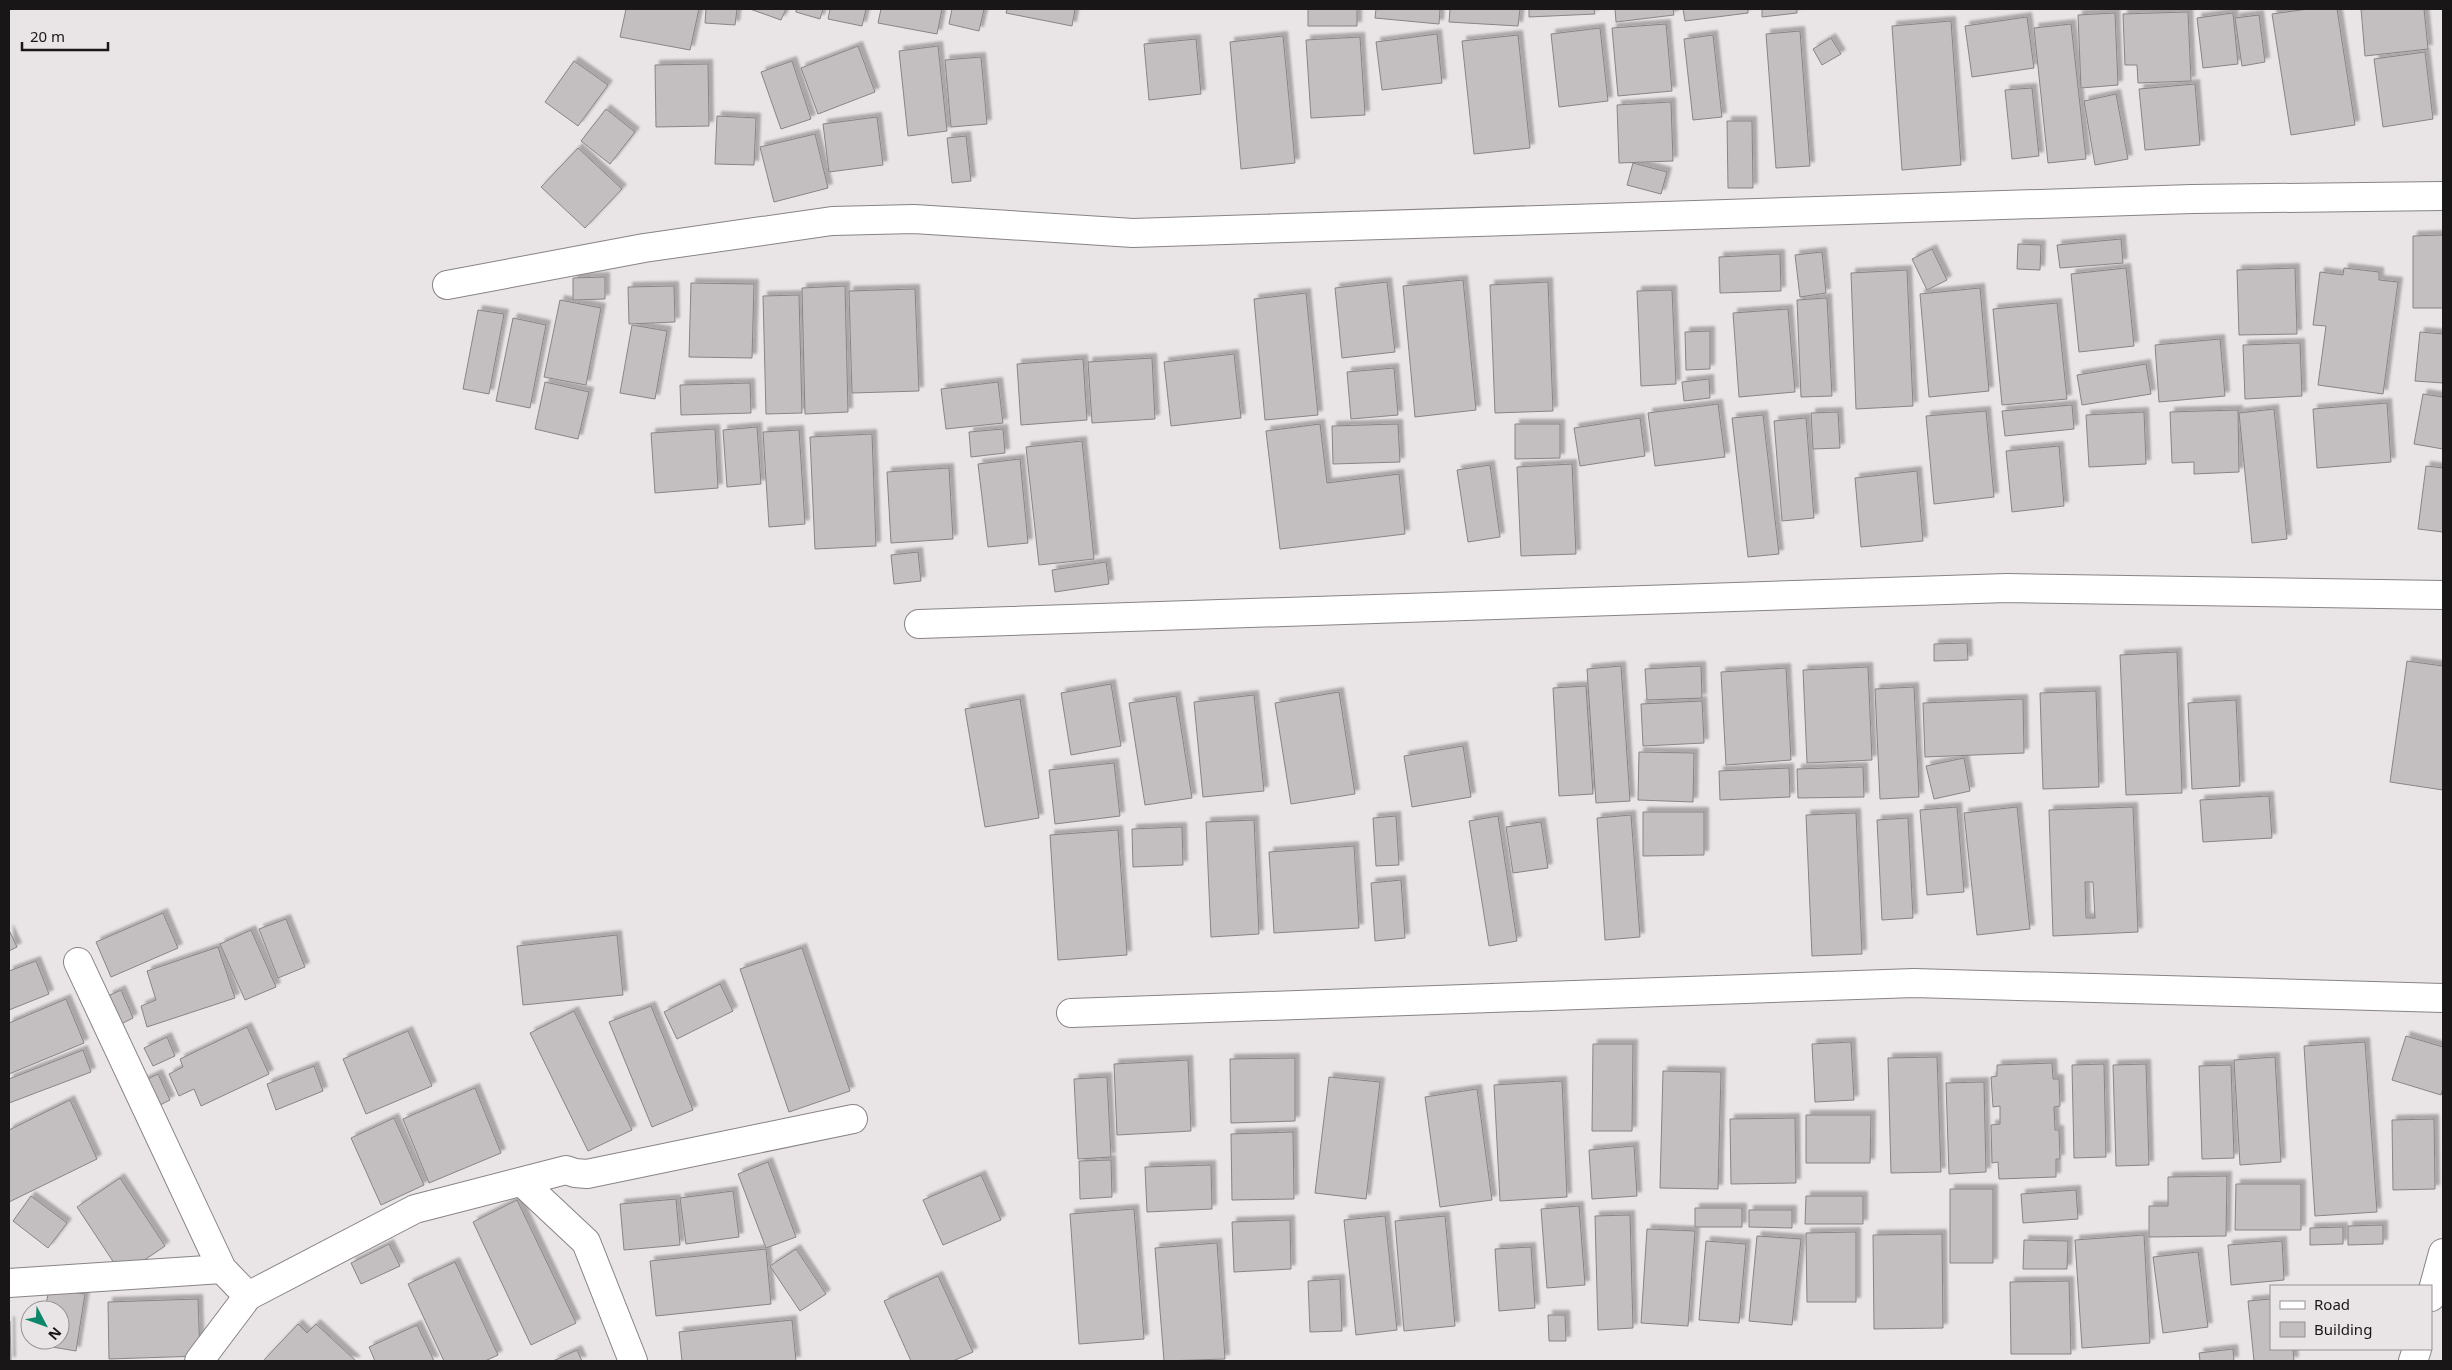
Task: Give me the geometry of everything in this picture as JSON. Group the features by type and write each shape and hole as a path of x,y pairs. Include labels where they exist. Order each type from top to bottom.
{"street":[{"path":"447,285 644,248 832,221 914,219 1133,233 2182,199 2443,196"},
{"path":"919,624 2008,588 2443,595"},
{"path":"78,962 222,1269 248,1296"},
{"path":"1071,1013 1914,983 2443,998"},
{"path":"199,1361 248,1296 415,1209 566,1170 587,1174 853,1119"},
{"path":"522,1182 586,1242 633,1361"},
{"path":"2437,1284 2443,1253"},
{"path":"9,1283 222,1269"}],"building":[{"path":"626,9 699,9 690,50 620,37"},
{"path":"706,9 737,9 735,25 705,23"},
{"path":"750,9 786,9 781,20"},
{"path":"796,9 823,9 820,19 796,12"},
{"path":"830,9 866,9 862,26 828,19"},
{"path":"881,9 942,9 937,34 878,23"},
{"path":"952,9 984,9 979,31 949,24"},
{"path":"1007,9 1075,9 1072,26 1006,13"},
{"path":"1308,9 1357,9 1357,26 1308,26"},
{"path":"1376,9 1440,9 1439,24 1375,18"},
{"path":"1450,9 1520,9 1518,26 1449,22"},
{"path":"1529,9 1594,9 1595,14 1529,17"},
{"path":"1615,9 1673,9 1674,15 1616,22"},
{"path":"1683,9 1748,9 1748,13 1685,21"},
{"path":"1762,9 1797,9 1797,13 1762,17"},
{"path":"2308,9 2337,9 2355,125 2291,135 2272,14"},
{"path":"2361,9 2424,9 2428,49 2365,56"},
{"path":"2188,12 2191,81 2138,83 2137,65 2125,65 2123,14"},
{"path":"2115,13 2118,85 2081,88 2078,15"},
{"path":"2233,13 2238,64 2203,68 2197,18"},
{"path":"2259,15 2265,62 2242,66 2235,18"},
{"path":"2027,17 2034,68 1972,77 1965,26"},
{"path":"1951,21 1961,165 1902,170 1892,26"},
{"path":"1666,24 1672,91 1618,96 1612,28"},
{"path":"2071,24 2086,159 2048,163 2034,28"},
{"path":"1600,28 1608,101 1559,107 1551,34"},
{"path":"1800,31 1810,166 1776,168 1766,34"},
{"path":"1437,34 1442,83 1382,90 1376,42"},
{"path":"1518,35 1530,148 1474,154 1462,41"},
{"path":"1713,35 1722,117 1693,120 1684,39"},
{"path":"1283,36 1295,163 1241,169 1230,42"},
{"path":"1360,37 1365,115 1311,118 1306,40"},
{"path":"1831,38 1841,54 1822,65 1813,49"},
{"path":"1196,39 1201,94 1149,100 1144,44"},
{"path":"858,46 875,92 818,114 801,68"},
{"path":"938,46 947,131 908,136 899,51"},
{"path":"2425,52 2433,119 2383,127 2374,59"},
{"path":"981,57 987,124 951,127 945,60"},
{"path":"574,61 608,85 578,126 545,102"},
{"path":"792,61 811,119 781,129 761,72"},
{"path":"708,64 709,126 656,127 655,65"},
{"path":"2195,84 2200,145 2145,150 2139,89"},
{"path":"2032,88 2039,156 2012,159 2005,90"},
{"path":"2116,94 2128,159 2095,165 2084,101"},
{"path":"1671,102 1673,161 1619,163 1617,105"},
{"path":"606,109 635,132 610,164 581,141"},
{"path":"717,116 756,118 754,165 715,164"},
{"path":"877,117 883,165 829,172 823,124"},
{"path":"1727,121 1752,121 1753,188 1728,188"},
{"path":"815,134 828,188 774,202 760,147"},
{"path":"966,136 971,181 952,183 947,138"},
{"path":"578,148 622,189 585,228 541,187"},
{"path":"1633,163 1667,172 1661,194 1627,185"},
{"path":"2443,235 2443,308 2413,308 2413,236"},
{"path":"2121,239 2123,263 2060,268 2057,245"},
{"path":"2018,244 2041,245 2040,270 2017,269"},
{"path":"1932,249 1947,280 1927,290 1912,259"},
{"path":"1822,252 1826,293 1800,297 1795,255"},
{"path":"1780,254 1781,291 1720,293 1719,257"},
{"path":"2126,268 2134,346 2079,352 2071,274"},
{"path":"2295,268 2297,334 2239,335 2237,270"},
{"path":"2344,268 2379,272 2379,280 2398,282 2383,394 2318,385 2326,326 2313,325 2320,272 2343,275"},
{"path":"1907,270 1913,406 1856,409 1851,273"},
{"path":"605,277 605,299 573,300 573,278"},
{"path":"1463,280 1476,410 1415,417 1403,286"},
{"path":"1387,282 1395,352 1342,358 1335,288"},
{"path":"1548,282 1553,411 1495,413 1490,285"},
{"path":"691,283 754,284 752,358 689,357"},
{"path":"674,286 675,322 629,324 628,287"},
{"path":"845,286 848,412 805,414 802,288"},
{"path":"1980,288 1989,391 1929,397 1920,294"},
{"path":"915,289 919,391 852,393 849,291"},
{"path":"1672,290 1676,384 1641,386 1637,291"},
{"path":"1306,293 1318,415 1265,420 1254,299"},
{"path":"799,295 802,413 766,414 763,296"},
{"path":"1827,298 1832,396 1801,397 1797,300"},
{"path":"560,300 601,308 586,385 544,377"},
{"path":"2057,303 2067,399 2002,405 1993,309"},
{"path":"1788,309 1795,392 1739,397 1733,313"},
{"path":"478,310 504,314 489,394 463,389"},
{"path":"513,318 546,325 530,408 496,401"},
{"path":"632,325 667,331 655,399 620,393"},
{"path":"1710,331 1710,369 1686,370 1685,332"},
{"path":"2420,332 2443,334 2443,383 2415,381"},
{"path":"2220,339 2225,396 2159,402 2155,345"},
{"path":"2300,343 2302,396 2245,399 2243,345"},
{"path":"1234,354 1241,418 1171,426 1164,362"},
{"path":"1152,358 1155,419 1092,423 1088,362"},
{"path":"1083,359 1087,420 1021,425 1017,364"},
{"path":"2146,364 2151,394 2082,405 2077,375"},
{"path":"1394,368 1398,415 1351,419 1347,372"},
{"path":"1709,379 1710,398 1684,401 1682,382"},
{"path":"545,382 589,392 578,439 535,429"},
{"path":"998,382 1003,423 946,429 941,389"},
{"path":"750,383 751,413 681,415 680,385"},
{"path":"2423,394 2443,397 2443,449 2414,444"},
{"path":"2387,403 2391,462 2317,468 2313,409"},
{"path":"1718,404 1725,457 1655,466 1648,413"},
{"path":"2072,405 2074,429 2005,436 2002,411"},
{"path":"2274,409 2287,539 2252,543 2239,413"},
{"path":"2238,410 2239,472 2194,474 2194,462 2172,463 2170,412"},
{"path":"1986,411 1994,497 1934,504 1926,416"},
{"path":"1838,412 1840,448 1813,449 1811,413"},
{"path":"2144,412 2146,464 2089,467 2086,415"},
{"path":"1763,415 1779,554 1748,557 1732,418"},
{"path":"1640,418 1645,456 1580,466 1574,428"},
{"path":"1806,418 1814,518 1782,521 1774,421"},
{"path":"1320,424 1327,483 1399,474 1405,534 1280,549 1266,431"},
{"path":"1398,424 1400,462 1333,464 1332,426"},
{"path":"1515,424 1560,424 1560,458 1515,459"},
{"path":"757,427 761,484 727,487 723,430"},
{"path":"715,429 718,488 655,493 651,433"},
{"path":"1003,429 1005,453 971,457 969,432"},
{"path":"799,430 805,524 769,527 763,432"},
{"path":"872,434 876,546 815,549 810,437"},
{"path":"1082,441 1094,559 1039,565 1026,447"},
{"path":"2059,446 2064,506 2012,512 2006,451"},
{"path":"1020,459 1028,543 988,547 978,464"},
{"path":"1572,464 1576,554 1521,556 1517,467"},
{"path":"1490,465 1500,537 1468,542 1457,470"},
{"path":"2426,466 2443,468 2443,532 2418,529"},
{"path":"949,468 953,539 891,543 887,472"},
{"path":"1917,471 1923,541 1861,547 1855,478"},
{"path":"918,552 921,581 894,584 891,555"},
{"path":"1106,562 1109,584 1055,592 1052,570"},
{"path":"1967,643 1968,660 1934,661 1934,644"},
{"path":"2177,652 2182,793 2126,795 2120,655"},
{"path":"2407,661 2443,666 2443,790 2390,782"},
{"path":"1621,666 1630,801 1596,803 1587,669"},
{"path":"1701,666 1702,698 1647,700 1645,669"},
{"path":"1868,667 1872,760 1807,763 1803,670"},
{"path":"1786,668 1791,760 1726,765 1721,672"},
{"path":"1111,684 1121,746 1071,755 1061,693"},
{"path":"1586,686 1593,794 1559,796 1553,688"},
{"path":"1914,687 1919,797 1880,799 1875,689"},
{"path":"2096,691 2099,787 2043,789 2040,693"},
{"path":"1339,692 1355,794 1291,804 1275,703"},
{"path":"1254,695 1264,791 1203,797 1194,702"},
{"path":"1176,696 1192,798 1145,805 1129,703"},
{"path":"1020,699 1039,818 985,827 965,709"},
{"path":"2023,699 2024,753 1925,757 1923,703"},
{"path":"2236,700 2240,786 2192,789 2188,703"},
{"path":"1702,701 1704,743 1643,746 1641,704"},
{"path":"1463,746 1471,797 1412,807 1404,756"},
{"path":"1639,752 1694,753 1693,802 1638,800"},
{"path":"1964,758 1970,791 1934,799 1926,766"},
{"path":"1114,763 1120,816 1055,824 1049,770"},
{"path":"1863,767 1864,797 1798,798 1797,769"},
{"path":"1789,768 1790,797 1720,800 1719,771"},
{"path":"2269,796 2272,838 2203,842 2200,800"},
{"path":"1957,807 1964,892 1927,895 1920,810"},
{"path":"2017,807 2030,929 1977,935 1964,813"},
{"path":"2133,807 2138,932 2053,936 2049,810","holes":["2085,882 2093,882 2095,918 2086,918"]},
{"path":"1643,812 1704,812 1704,855 1643,856"},
{"path":"1856,813 1862,954 1812,956 1806,815"},
{"path":"1631,815 1640,937 1605,940 1597,818"},
{"path":"1396,816 1399,865 1376,866 1373,818"},
{"path":"1498,816 1517,941 1489,946 1469,821"},
{"path":"1908,818 1913,918 1882,920 1877,820"},
{"path":"1254,820 1259,934 1211,937 1206,822"},
{"path":"1541,822 1548,868 1513,873 1506,827"},
{"path":"1182,827 1183,865 1133,867 1132,829"},
{"path":"1118,830 1127,955 1058,960 1050,835"},
{"path":"1354,846 1359,928 1274,933 1269,852"},
{"path":"1401,880 1405,938 1375,941 1371,883"},
{"path":"163,913 178,948 111,977 96,942"},
{"path":"286,919 305,967 278,978 259,929"},
{"path":"9,930 17,947 9,951"},
{"path":"251,930 276,987 245,1000 220,944"},
{"path":"617,935 623,995 523,1005 517,946"},
{"path":"218,947 235,998 147,1027 141,1006 156,1000 147,971"},
{"path":"802,948 850,1091 789,1112 740,969"},
{"path":"36,961 49,994 9,1010 9,971"},
{"path":"720,984 733,1011 677,1039 664,1012"},
{"path":"121,990 133,1018 121,1024 108,996"},
{"path":"66,999 84,1043 9,1074 9,1023"},
{"path":"651,1006 693,1110 652,1127 609,1022"},
{"path":"574,1011 632,1130 588,1151 530,1033"},
{"path":"247,1027 269,1074 201,1106 194,1089 179,1096 169,1074 183,1067 180,1059"},
{"path":"408,1031 432,1086 366,1114 343,1059"},
{"path":"2406,1036 2443,1047 2443,1088 2441,1095 2392,1080"},
{"path":"167,1037 175,1056 153,1066 144,1048"},
{"path":"1851,1042 1854,1100 1815,1102 1812,1044"},
{"path":"2365,1042 2377,1212 2315,1216 2304,1046"},
{"path":"1593,1044 1633,1044 1632,1131 1592,1131"},
{"path":"83,1050 91,1072 9,1103 9,1079"},
{"path":"1937,1057 1941,1172 1891,1173 1888,1058"},
{"path":"2275,1057 2281,1162 2240,1165 2234,1060"},
{"path":"1295,1058 1295,1121 1231,1123 1230,1059"},
{"path":"1188,1060 1191,1131 1117,1135 1114,1064"},
{"path":"2052,1063 2053,1079 2059,1079 2060,1106 2054,1107 2055,1130 2059,1130 2060,1159 2056,1159 2056,1177 1999,1179 1998,1162 1992,1163 1991,1125 2000,1124 2000,1106 1993,1107 1991,1077 1997,1076 1997,1065"},
{"path":"2104,1064 2106,1157 2074,1158 2072,1065"},
{"path":"2146,1064 2149,1165 2116,1166 2113,1065"},
{"path":"2231,1065 2234,1158 2202,1159 2199,1066"},
{"path":"314,1066 323,1091 276,1110 267,1084"},
{"path":"1663,1071 1721,1072 1718,1189 1660,1188"},
{"path":"158,1074 170,1100 156,1107 143,1081"},
{"path":"1107,1077 1111,1157 1078,1159 1074,1079"},
{"path":"1329,1077 1380,1082 1366,1199 1315,1193"},
{"path":"1562,1081 1567,1197 1500,1201 1494,1085"},
{"path":"1984,1082 1986,1172 1949,1174 1946,1083"},
{"path":"475,1088 501,1153 429,1183 403,1119"},
{"path":"1477,1089 1492,1200 1440,1207 1425,1097"},
{"path":"70,1100 97,1159 9,1202 9,1130"},
{"path":"1806,1115 1871,1115 1870,1163 1806,1163"},
{"path":"394,1118 424,1185 381,1205 351,1138"},
{"path":"1795,1118 1796,1183 1731,1184 1730,1119"},
{"path":"2434,1119 2435,1189 2393,1190 2392,1120"},
{"path":"1293,1132 1294,1199 1232,1200 1231,1134"},
{"path":"1634,1146 1637,1196 1592,1199 1589,1150"},
{"path":"1111,1160 1112,1197 1080,1199 1079,1161"},
{"path":"768,1162 796,1237 766,1248 738,1174"},
{"path":"1211,1165 1212,1209 1147,1212 1145,1167"},
{"path":"981,1175 1001,1220 943,1245 923,1200"},
{"path":"2227,1176 2226,1236 2149,1237 2149,1206 2168,1206 2168,1177"},
{"path":"120,1178 165,1246 122,1275 77,1207"},
{"path":"2236,1184 2301,1184 2301,1230 2235,1230"},
{"path":"1950,1189 1993,1189 1993,1263 1950,1263"},
{"path":"2076,1190 2078,1219 2023,1223 2021,1194"},
{"path":"733,1191 739,1237 686,1244 680,1198"},
{"path":"31,1196 67,1223 48,1248 13,1221"},
{"path":"1806,1196 1863,1196 1863,1224 1805,1224"},
{"path":"676,1199 680,1245 624,1250 620,1204"},
{"path":"517,1200 576,1323 531,1345 473,1222"},
{"path":"1579,1206 1585,1285 1547,1288 1541,1209"},
{"path":"1695,1208 1742,1208 1742,1227 1695,1227"},
{"path":"1134,1209 1144,1339 1079,1344 1070,1214"},
{"path":"1749,1210 1792,1210 1792,1228 1749,1227"},
{"path":"1630,1215 1633,1328 1598,1330 1595,1216"},
{"path":"1385,1216 1397,1330 1356,1335 1344,1220"},
{"path":"1445,1216 1455,1326 1404,1331 1395,1221"},
{"path":"1290,1220 1291,1269 1234,1272 1232,1222"},
{"path":"2383,1225 2383,1244 2348,1245 2348,1226"},
{"path":"2343,1227 2343,1244 2310,1245 2310,1228"},
{"path":"1647,1229 1695,1231 1688,1326 1641,1323"},
{"path":"1856,1232 1856,1302 1807,1302 1806,1233"},
{"path":"1942,1234 1943,1328 1874,1329 1873,1235"},
{"path":"2144,1235 2150,1343 2082,1348 2075,1240"},
{"path":"1757,1236 1801,1239 1792,1325 1749,1321"},
{"path":"2024,1240 2068,1241 2067,1269 2023,1269"},
{"path":"1706,1241 1746,1244 1739,1323 1699,1320"},
{"path":"2282,1241 2284,1280 2231,1285 2228,1245"},
{"path":"1217,1243 1225,1359 1164,1361 1155,1248"},
{"path":"389,1244 400,1266 361,1284 351,1263"},
{"path":"1531,1247 1535,1308 1499,1311 1495,1249"},
{"path":"766,1249 771,1304 656,1316 650,1261"},
{"path":"796,1249 826,1294 800,1311 770,1266"},
{"path":"2198,1252 2208,1327 2163,1333 2153,1257"},
{"path":"455,1262 498,1355 485,1361 444,1361 408,1284"},
{"path":"938,1276 973,1352 953,1361 911,1361 884,1301"},
{"path":"1340,1279 1342,1331 1310,1332 1308,1281"},
{"path":"2069,1281 2071,1354 2011,1354 2010,1282"},
{"path":"49,1289 85,1294 76,1351 70,1350 70,1300 47,1300"},
{"path":"198,1299 200,1356 109,1359 108,1302"},
{"path":"2270,1299 2270,1350 2293,1350 2294,1361 2254,1361 2248,1301"},
{"path":"1548,1315 1565,1315 1566,1341 1549,1341"},
{"path":"792,1320 796,1361 682,1361 679,1332"},
{"path":"10,1321 11,1361 9,1361"},
{"path":"298,1324 307,1333 316,1324 356,1361 263,1361"},
{"path":"417,1325 434,1361 375,1361 369,1347"},
{"path":"2233,1349 2234,1361 2200,1361 2199,1353"},
{"path":"577,1350 582,1361 553,1361"}]}
